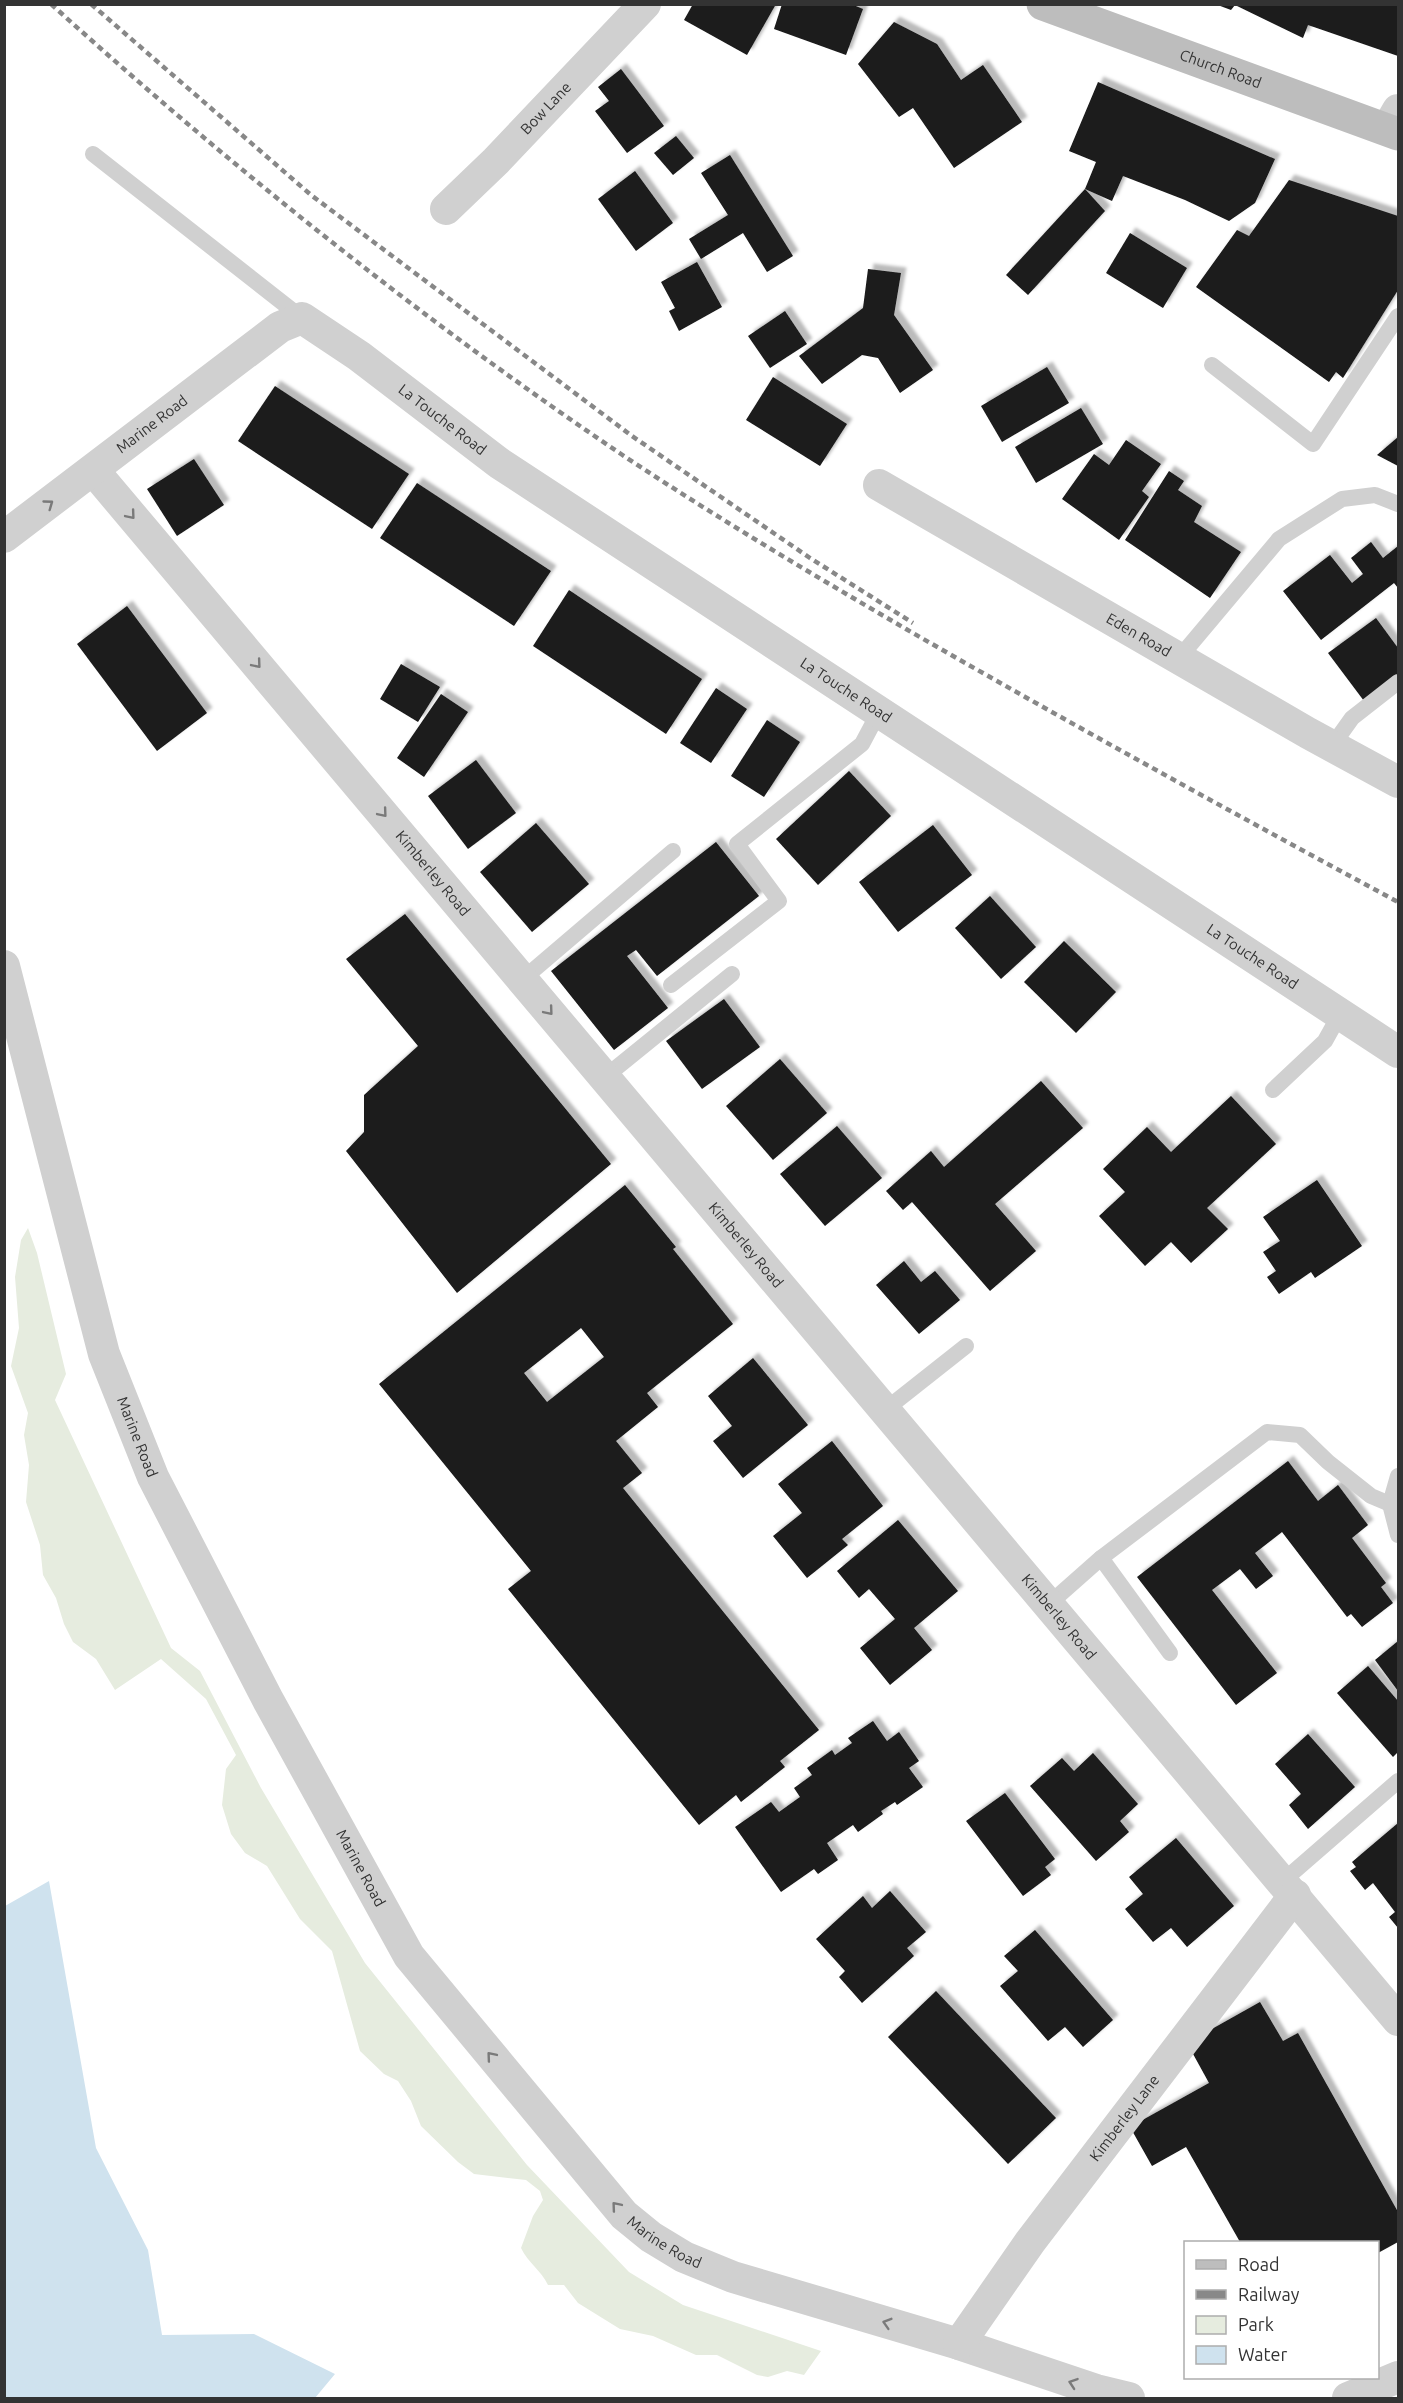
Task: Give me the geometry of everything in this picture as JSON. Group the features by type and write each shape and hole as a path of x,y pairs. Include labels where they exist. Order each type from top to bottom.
{"main road":[{"name":"Church Road","path":"1043,4 1395,124"}],"street":[{"name":"Bow Lane","path":"446,209 496,161 645,4"},
{"name":"Marine Road","path":"4,537 94,471 280,327 302,318"},
{"name":"La Touche Road","path":"302,318 359,356 499,463 1398,1052"},
{"name":"Kimberley Road","path":"94,471 1398,2020"},
{"name":"Eden Road","path":"879,485 1398,782"},
{"name":"Marine Road","path":"4,966 104,1354 153,1477 268,1700 409,1956 624,2215 651,2237 684,2257 733,2277 959,2344 1096,2390 1129,2398"},
{"name":"Kimberley Lane","path":"959,2344 1030,2242 1289,1888"},
{"path":"1348,2398 1398,2377"}],"lane":[{"path":"93,154 302,318"},
{"path":"1212,365 1313,444 1398,316"},
{"path":"1179,658 1279,539 1342,499 1375,495 1398,504"},
{"path":"1332,746 1352,718 1398,682"},
{"path":"671,985 779,901 737,844 862,744 879,712"},
{"path":"523,979 673,851"},
{"path":"605,1077 732,974"},
{"path":"1273,1090 1325,1041 1340,1014"},
{"path":"885,1410 966,1346"},
{"path":"1049,1604 1101,1558 1267,1432 1300,1435 1371,1496 1390,1504"},
{"path":"1398,1476 1390,1504 1398,1535"},
{"path":"1101,1558 1170,1653"},
{"path":"1289,1888 1398,1780"}],"green space":[{"path":"28,1228 37,1253 66,1374 55,1400 171,1648 200,1671 261,1788 365,1963 527,2165 629,2272 683,2305 821,2351 804,2375 787,2371 768,2377 757,2375 717,2355 696,2355 653,2336 620,2329 578,2303 564,2285 548,2285 521,2248 533,2216 543,2200 540,2191 526,2180 474,2174 458,2162 421,2126 411,2101 398,2081 384,2074 360,2051 332,1951 300,1919 267,1866 245,1853 231,1834 222,1805 226,1769 236,1755 206,1699 161,1659 115,1690 96,1659 73,1642 64,1624 56,1598 43,1575 40,1545 26,1502 29,1465 24,1435 28,1413 11,1366 19,1328 15,1277 21,1240"}],"water":[{"path":"49,1881 96,2148 148,2250 162,2335 254,2334 335,2374 315,2398 5,2398 5,1906"}],"building":[{"path":"693,4 776,4 747,55 684,20"},
{"path":"782,4 851,4 863,9 846,55 774,29"},
{"path":"1215,4 1398,5 1398,56 1308,25 1303,38 1235,5 1231,10"},
{"path":"894,22 937,44 961,80 983,65 1022,122 954,168 913,108 899,117 858,64"},
{"path":"621,69 664,126 627,153 595,111 609,101 598,87"},
{"path":"1098,82 1275,159 1255,203 1229,221 1185,200 1123,176 1112,201 1085,189 1096,162 1069,151"},
{"path":"676,136 694,158 673,175 654,153"},
{"path":"730,155 793,256 767,272 743,233 701,259 689,239 728,215 701,173"},
{"path":"635,171 673,223 636,251 598,199"},
{"path":"1289,180 1398,216 1398,290 1343,378 1336,372 1329,382 1196,287 1237,230 1249,236"},
{"path":"1085,189 1105,211 1028,295 1006,275"},
{"path":"1130,233 1187,268 1163,308 1106,273"},
{"path":"697,262 722,307 679,331 669,311 675,308 661,282"},
{"path":"868,269 901,273 894,315 933,370 900,393 878,358 862,355 822,384 799,356 863,308"},
{"path":"785,311 807,344 770,368 748,336"},
{"path":"1047,367 1069,403 1002,442 981,406"},
{"path":"773,377 847,424 820,466 746,420"},
{"path":"275,386 409,474 372,529 238,441"},
{"path":"1081,408 1103,444 1036,483 1015,447"},
{"path":"1398,437 1398,466 1377,455"},
{"path":"1126,440 1161,464 1142,491 1149,497 1119,540 1062,499 1094,454 1109,465"},
{"path":"194,459 224,505 177,536 147,489"},
{"path":"1169,471 1184,481 1178,490 1202,506 1194,522 1241,552 1210,598 1125,540"},
{"path":"417,483 551,571 514,626 380,538"},
{"path":"1371,542 1383,558 1398,546 1398,588 1394,583 1321,640 1283,591 1330,555 1352,583 1363,574 1351,558"},
{"path":"569,590 702,679 666,734 533,646"},
{"path":"127,606 207,713 157,751 77,644"},
{"path":"1376,618 1398,648 1398,676 1364,701 1328,653"},
{"path":"401,664 440,687 418,722 380,699"},
{"path":"716,688 747,709 711,763 680,743"},
{"path":"441,694 468,712 424,777 397,758"},
{"path":"767,720 800,742 764,797 731,776"},
{"path":"476,760 516,813 468,849 428,796"},
{"path":"849,771 891,816 818,885 776,839"},
{"path":"536,823 589,884 532,932 480,872"},
{"path":"933,825 972,875 898,932 859,882"},
{"path":"716,842 759,896 657,976 636,950 627,956 668,1008 614,1050 551,971"},
{"path":"990,896 1036,947 1001,979 955,928"},
{"path":"405,914 611,1164 457,1293 346,1151 364,1132 364,1095 418,1046 346,959"},
{"path":"1064,941 1116,992 1076,1033 1024,982"},
{"path":"724,999 760,1047 702,1089 666,1041"},
{"path":"780,1059 827,1113 773,1160 726,1106"},
{"path":"1041,1081 1083,1128 995,1204 1036,1251 990,1291 912,1202 903,1210 886,1191 931,1151 944,1167"},
{"path":"1231,1096 1276,1144 1207,1208 1228,1229 1191,1263 1171,1242 1145,1266 1099,1216 1125,1192 1103,1169 1147,1127 1171,1152"},
{"path":"837,1126 882,1178 825,1226 780,1174"},
{"path":"1317,1180 1362,1246 1315,1278 1311,1272 1279,1294 1267,1277 1276,1271 1263,1252 1280,1241 1263,1217"},
{"path":"625,1185 676,1247 673,1249 733,1324 647,1393 658,1407 616,1441 642,1473 623,1488 819,1730 780,1761 785,1767 741,1802 736,1795 699,1825 508,1589 531,1571 379,1384","holes":["581,1328 604,1357 547,1402 524,1373"]},
{"path":"904,1261 921,1282 935,1271 960,1300 919,1334 876,1285"},
{"path":"753,1358 808,1425 743,1478 713,1441 732,1426 708,1396"},
{"path":"832,1441 883,1506 842,1539 848,1545 807,1578 773,1536 802,1513 778,1484"},
{"path":"1288,1461 1318,1501 1338,1485 1368,1525 1352,1538 1386,1583 1381,1587 1393,1603 1362,1627 1351,1614 1347,1617 1282,1532 1255,1553 1273,1576 1256,1589 1240,1569 1212,1590 1277,1673 1236,1705 1137,1577"},
{"path":"898,1520 958,1591 914,1628 932,1650 890,1685 860,1648 895,1619 869,1589 859,1598 837,1571"},
{"path":"1398,1641 1398,1691 1375,1660"},
{"path":"1368,1666 1398,1701 1398,1752 1393,1757 1337,1693"},
{"path":"873,1721 887,1741 899,1732 919,1761 909,1768 923,1787 897,1805 895,1802 881,1811 883,1814 858,1832 853,1825 827,1843 838,1860 818,1874 814,1869 781,1892 735,1827 771,1802 779,1812 800,1797 794,1788 812,1775 807,1768 832,1750 835,1755 852,1743 848,1738"},
{"path":"1308,1734 1355,1787 1308,1829 1289,1805 1301,1794 1275,1764"},
{"path":"1093,1753 1138,1804 1120,1821 1129,1832 1096,1861 1030,1786 1062,1758 1074,1771"},
{"path":"1005,1793 1055,1859 1045,1867 1051,1875 1023,1896 966,1821"},
{"path":"1398,1823 1398,1928 1389,1917 1395,1912 1373,1883 1365,1890 1350,1871 1356,1867 1352,1862"},
{"path":"1176,1838 1234,1906 1187,1947 1171,1928 1153,1942 1125,1909 1143,1894 1129,1877"},
{"path":"890,1891 926,1932 907,1948 914,1956 862,2003 839,1977 845,1971 816,1939 863,1896 872,1908"},
{"path":"1035,1930 1113,2020 1083,2047 1065,2027 1048,2041 1000,1986 1018,1971 1004,1956"},
{"path":"936,1991 1056,2118 1008,2164 888,2037"},
{"path":"1260,2002 1283,2041 1298,2033 1398,2212 1398,2242 1379,2252 1379,2241 1239,2241 1186,2147 1152,2166 1130,2127 1209,2083 1187,2043"}],"railway":[{"path":"51,4 187,124 328,239 473,350 621,454 762,544 906,629 1028,699 1398,902"},
{"path":"91,4 311,195 632,436 810,558 913,623"}]}
